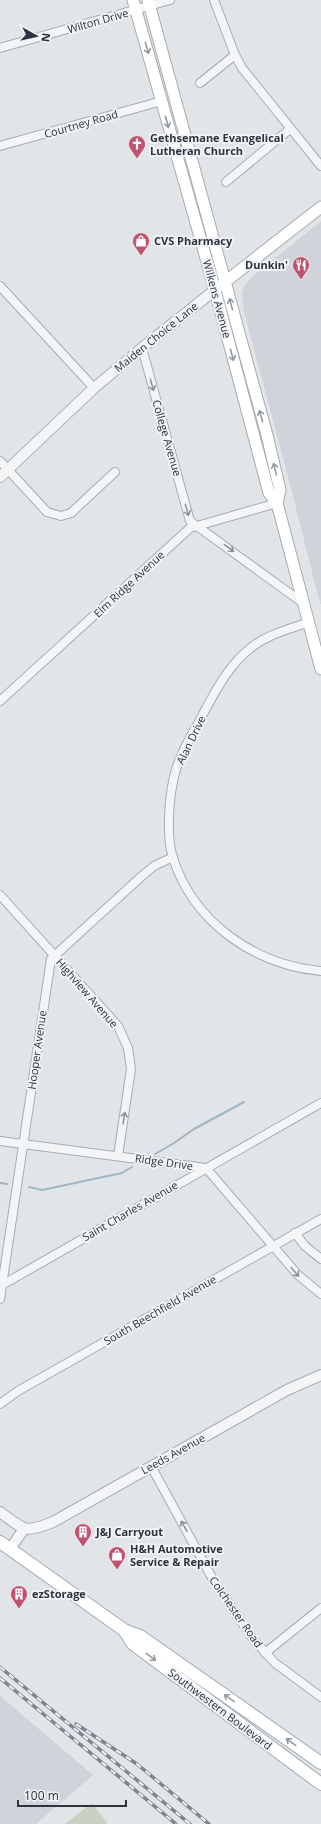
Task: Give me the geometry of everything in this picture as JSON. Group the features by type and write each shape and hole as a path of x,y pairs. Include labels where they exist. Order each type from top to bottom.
{"main road":[{"name":"Wilkens Avenue","path":"149,3 280,490 277,503"},
{"name":"Wilkens Avenue","path":"135,5 215,290 269,493 277,503 321,669"},
{"path":"173,143 183,156 214,266 225,282"},
{"name":"Maiden Choice Lane","path":"225,282 321,207"},
{"name":"Southwestern Boulevard","path":"0,1542 124,1630 140,1636 321,1764"},
{"name":"Southwestern Boulevard","path":"124,1630 133,1644 321,1784"}],"street":[{"name":"Wilton Drive","path":"0,48 135,5 170,0"},
{"path":"214,0 235,55 242,68 321,166"},
{"path":"200,83 235,55"},
{"name":"Courtney Road","path":"0,146 162,101"},
{"path":"226,182 290,129"},
{"name":"Maiden Choice Lane","path":"0,477 94,388 225,282"},
{"path":"0,286 94,388"},
{"name":"College Avenue","path":"142,348 190,521 198,525 303,603"},
{"path":"0,461 47,512 61,516 71,513 115,472"},
{"name":"Elm Ridge Avenue","path":"0,701 190,528 277,503"},
{"name":"Alan Drive","path":"309,622 268,637 254,645 242,656 223,678 182,756 175,776 170,811 173,857 197,905 218,928 234,940 272,960 287,965 321,971"},
{"name":"Hooper Avenue","path":"0,1299 2,1268 23,1144 51,959 143,875 154,866 173,857"},
{"name":"Highview Avenue","path":"0,895 118,1026 128,1048 131,1069 118,1156"},
{"name":"Saint Charles Avenue","path":"2,1285 321,1103"},
{"name":"Ridge Drive","path":"0,1141 206,1168 298,1275 321,1294"},
{"name":"South Beechfield Avenue","path":"0,1404 18,1391 321,1219"},
{"path":"295,1233 304,1246 321,1259"},
{"name":"Leeds Avenue","path":"24,1529 35,1528 52,1522 287,1390 321,1375"},
{"name":"Colchester Road","path":"151,1466 216,1585 265,1653 275,1663 321,1697"},
{"path":"0,1512 24,1529 10,1549"},
{"path":"265,1653 321,1608"}],"shaded area":[{"path":"321,221 320,604 243,308 242,295 244,286 254,275"},
{"path":"0,1696 93,1775 36,1824 0,1824"}],"green space":[{"path":"92,1803 108,1824 65,1824"}],"waterway":[{"path":"155,1154 194,1129 244,1102"},
{"path":"29,1187 42,1190 122,1173 132,1167"},
{"path":"0,1183 7,1184"}],"railway":[{"path":"0,1667 190,1824"},
{"path":"0,1678 176,1824"},
{"path":"76,1724 137,1764 209,1824"}],"place":[{"name":"Gethsemane Evangelical Lutheran Church","path":"137,159"},
{"name":"CVS Pharmacy","path":"141,256"},
{"name":"Dunkin'","path":"301,280"},
{"name":"J&J Carryout","path":"83,1547"},
{"name":"H&H Automotive Service & Repair","path":"117,1570"},
{"name":"ezStorage","path":"19,1609"}]}
